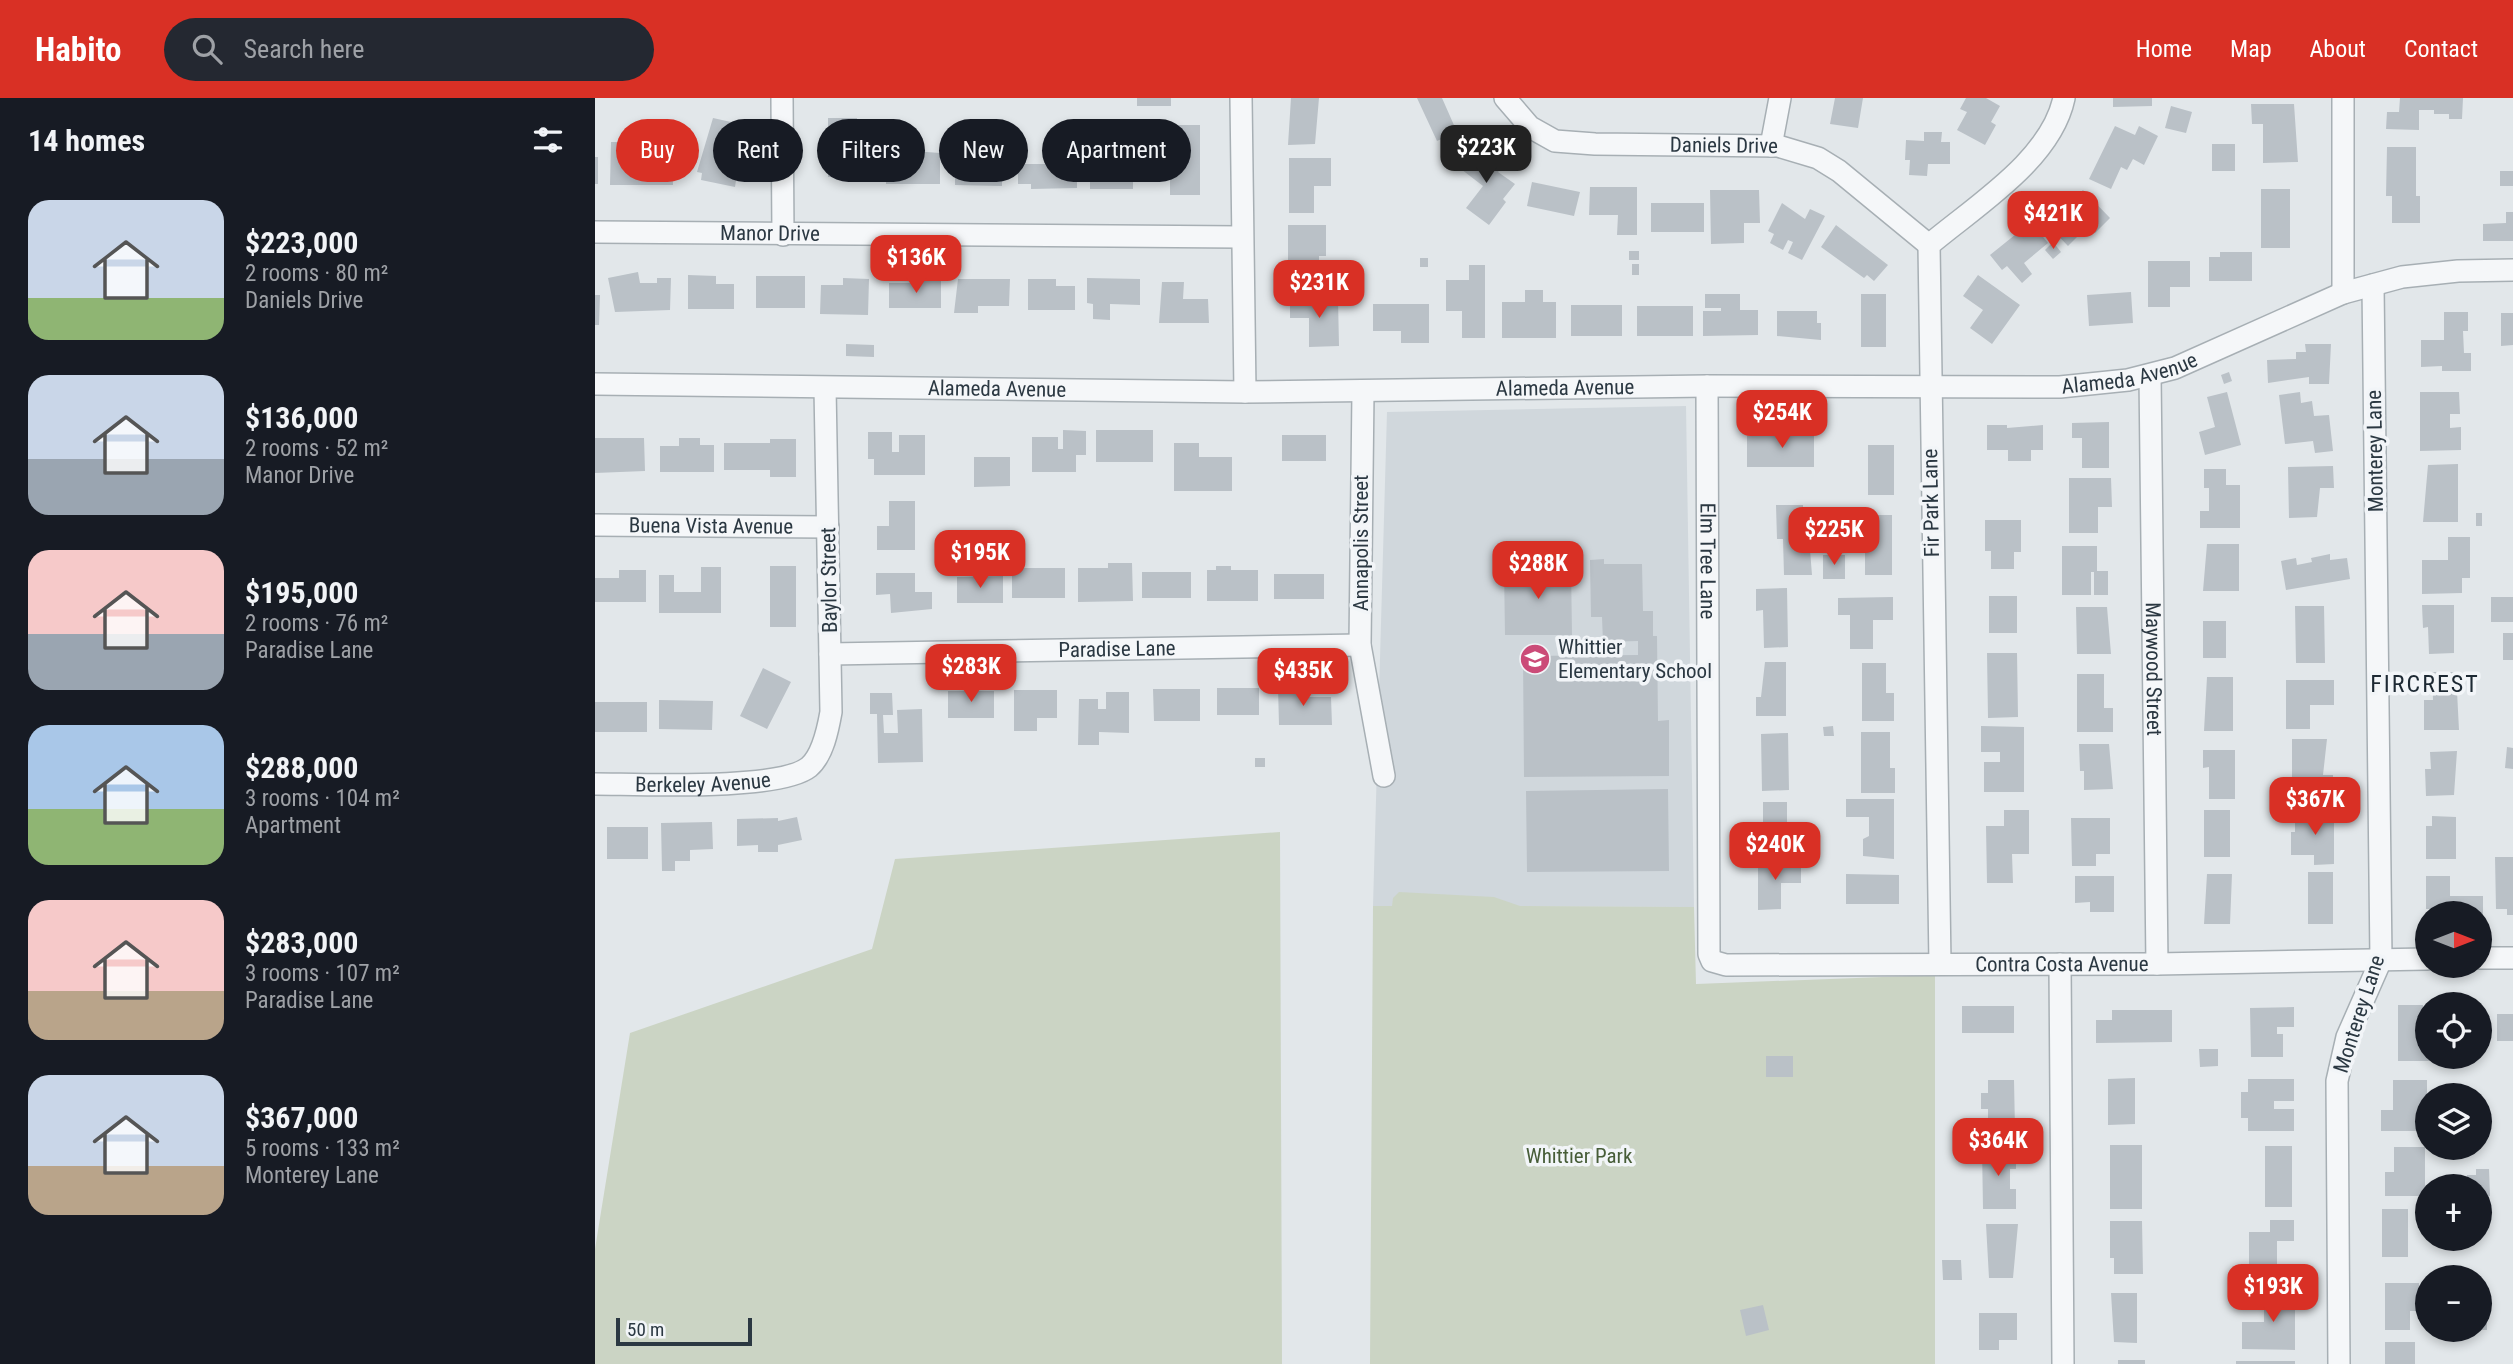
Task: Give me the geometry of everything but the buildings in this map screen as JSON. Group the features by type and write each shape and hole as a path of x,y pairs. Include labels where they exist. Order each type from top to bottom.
{"street":[{"path":"782,98 783,235"},
{"path":"1241,98 1240,237 1245,392"},
{"name":"Daniels Drive","path":"1505,98 1529,127 1555,141 1595,145 1771,146 1818,158 1839,171 1929,244"},
{"path":"1771,146 1780,98"},
{"path":"1929,244 2027,163 2055,125 2064,98"},
{"path":"2343,98 2343,293"},
{"name":"Manor Drive","path":"595,232 1240,237"},
{"name":"Fir Park Lane","path":"1929,244 1929,384 1940,964"},
{"name":"Alameda Avenue","path":"595,384 1245,392 1929,384 2060,387 2103,384 2150,375 2196,359 2343,293 2373,285 2426,273 2513,270"},
{"name":"Monterey Lane","path":"2339,1364 2337,1081 2347,1037 2381,960 2373,285"},
{"name":"Maywood Street","path":"2150,375 2157,964"},
{"name":"Elm Tree Lane","path":"1707,386 1709,946"},
{"name":"Baylor Street","path":"809,767 818,755 828,726 830,654 825,388"},
{"name":"Annapolis Street","path":"1363,392 1360,645 1384,776"},
{"name":"Buena Vista Avenue","path":"595,526 828,527"},
{"name":"Paradise Lane","path":"830,654 1360,645"},
{"name":"Berkeley Avenue","path":"595,784 771,780 809,767"},
{"name":"Contra Costa Avenue","path":"1709,946 1711,959 1723,965 2157,964 2415,959"},
{"path":"2492,958 2513,958"},
{"path":"2060,964 2063,1364"}],"shaded area":[{"name":"Whittier Elementary School","path":"1686,406 1694,907 1373,906 1387,412"}],"green space":[{"path":"1280,832 1282,1364 595,1364 595,1249 630,1033 872,949 895,859"},
{"name":"Whittier Park","path":"1399,892 1494,897 1520,906 1694,907 1696,984 1935,975 1935,1364 1370,1364 1373,906 1392,906 1393,898"}],"place":[{"name":"Whittier Elementary School","path":"1535,659"}],"district":[{"name":"FIRCREST","path":"2425,684"}]}
